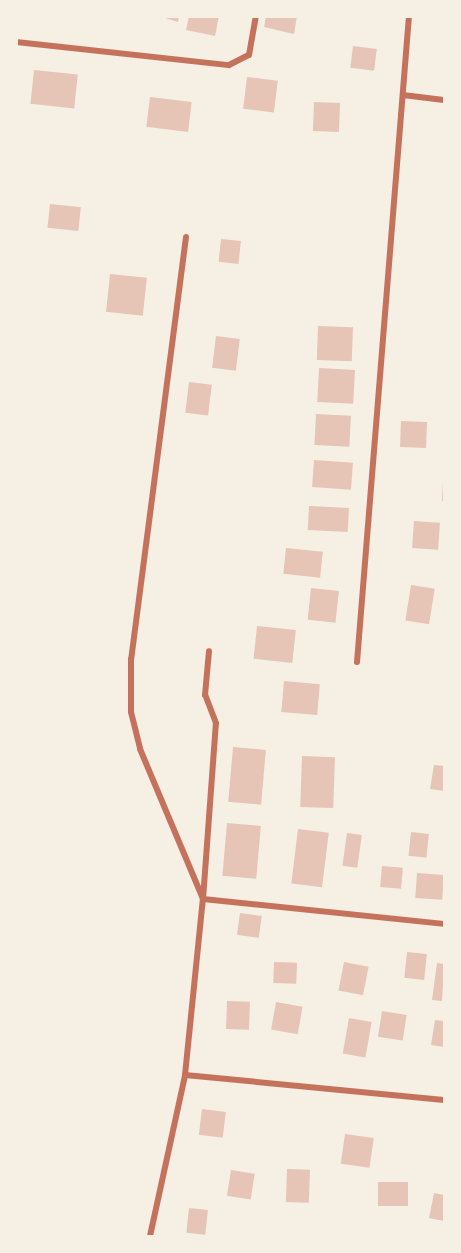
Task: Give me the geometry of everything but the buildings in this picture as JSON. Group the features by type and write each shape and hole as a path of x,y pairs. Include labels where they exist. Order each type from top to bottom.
{"street":[{"path":"16,42 229,65 249,55 256,16"},
{"path":"357,662 409,19"},
{"path":"403,95 444,100"},
{"path":"186,237 131,659 131,712 140,749 203,899"},
{"path":"150,1236 185,1075 203,899 216,723 205,695 209,651"},
{"path":"203,899 444,924"},
{"path":"185,1075 444,1100"}]}
